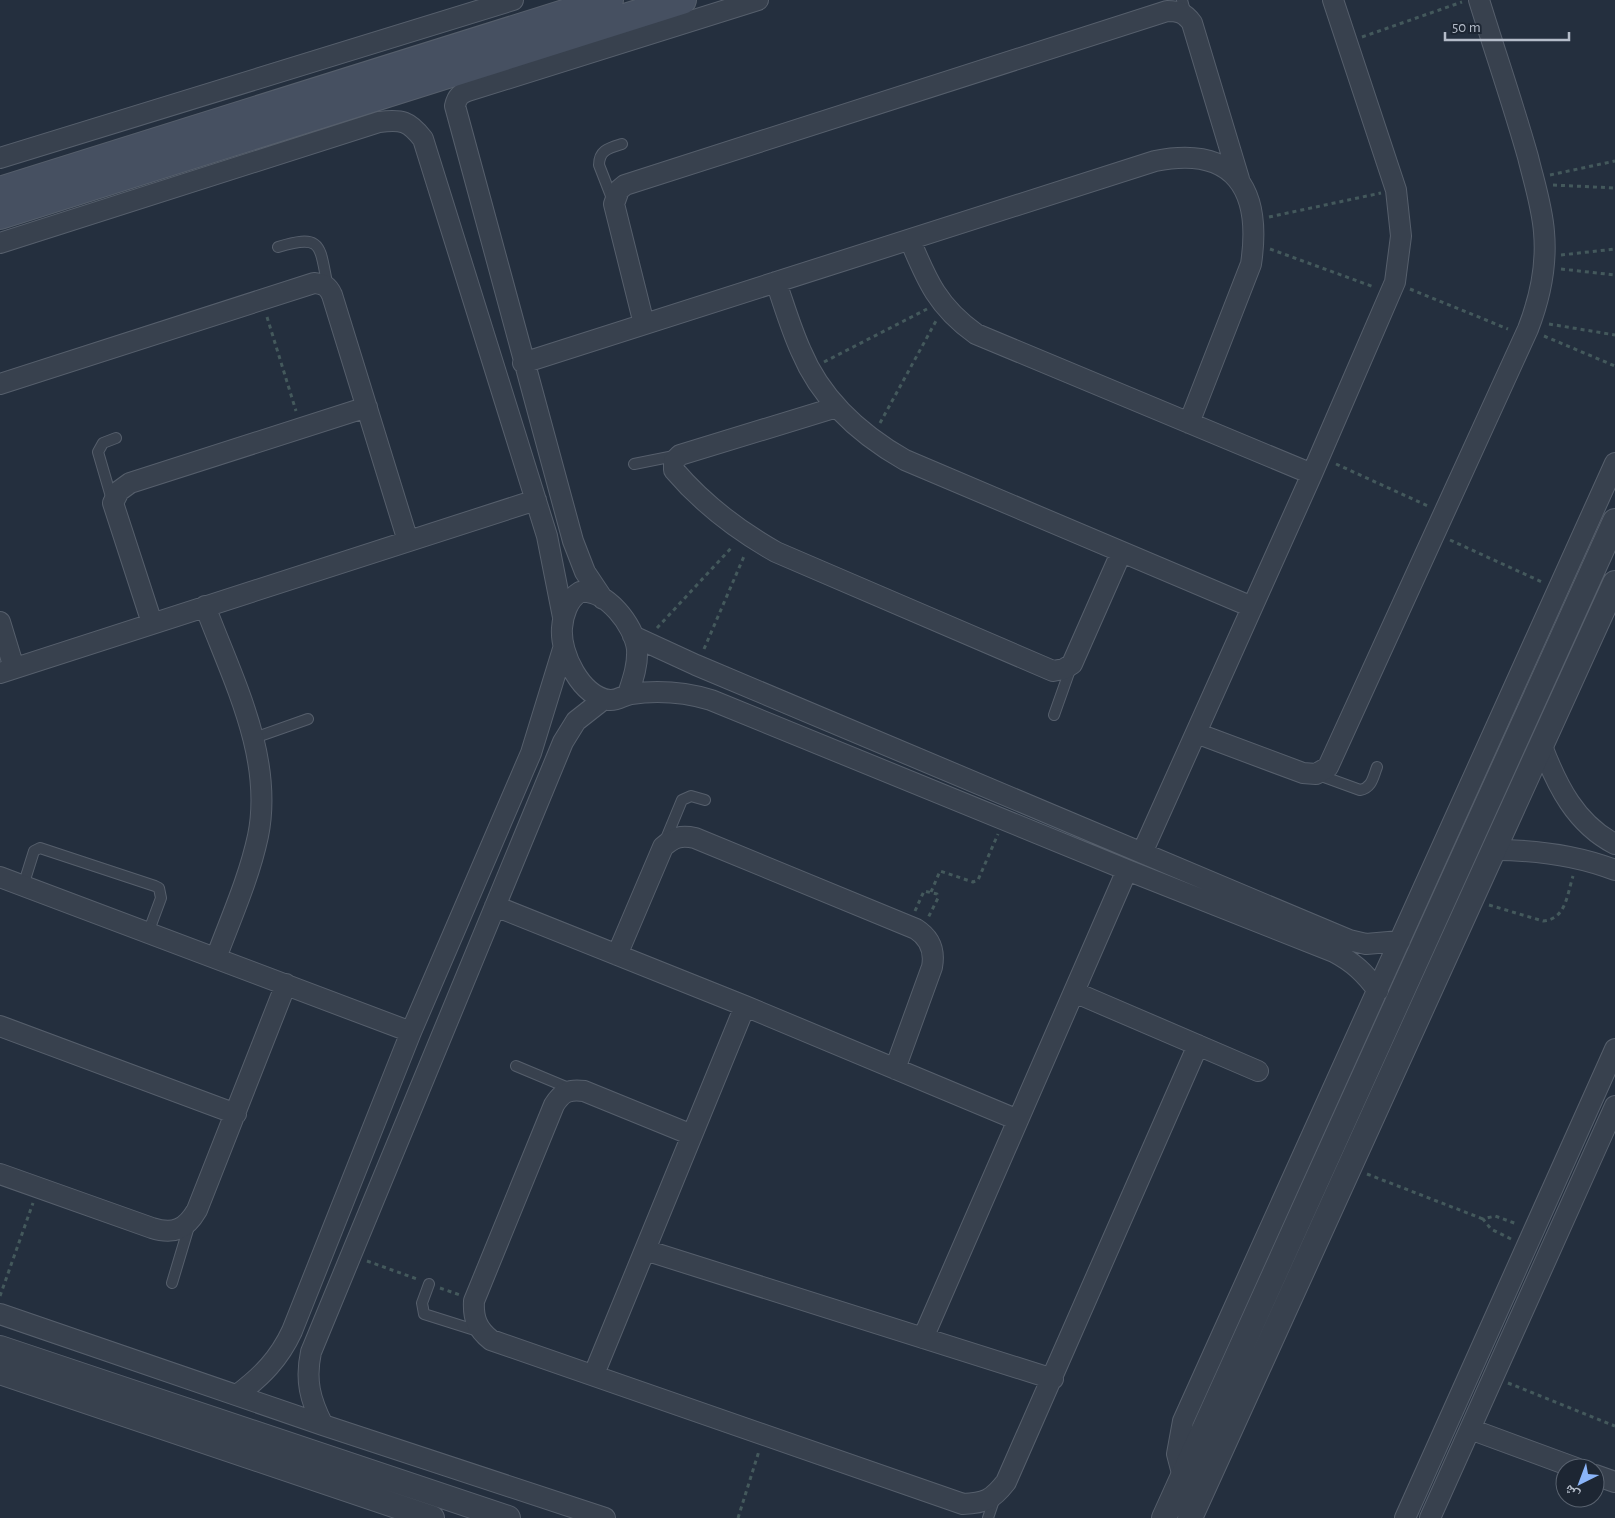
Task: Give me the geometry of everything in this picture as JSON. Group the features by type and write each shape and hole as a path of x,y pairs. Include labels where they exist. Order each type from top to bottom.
{"main road":[{"path":"0,191 609,0"},
{"path":"0,215 682,0"}],"street":[{"path":"0,158 512,0"},
{"path":"603,599 585,572 578,557 523,363 454,106 456,99 462,93 758,0"},
{"path":"1142,853 1393,288 1401,236 1396,190 1333,0"},
{"path":"1196,733 1303,773 1316,774 1328,767 1528,329 1544,262 1543,224 1534,182 1479,0"},
{"path":"644,324 614,204 618,190 632,182 1167,12 1177,11 1184,7 1192,23 1239,181 1249,199 1254,221 1254,243 1251,264 1188,423"},
{"path":"0,243 379,122 396,120 412,126 423,139 554,563 564,618 563,649 531,753 412,1032 285,1348 262,1376 237,1395"},
{"path":"523,363 1155,161 1174,158 1211,160 1225,167 1239,181"},
{"path":"910,240 926,278 942,304 959,322 989,340 1188,423 1316,465"},
{"path":"776,282 801,351 810,369 838,407 871,439 905,460 1252,607"},
{"path":"0,384 314,283 322,284 329,288 408,540"},
{"path":"152,624 113,503 118,491 130,483 367,407"},
{"path":"838,407 680,455 674,461 674,470 717,513 748,536 776,552 1054,671 1064,669 1072,664 1121,553"},
{"path":"1182,1477 1177,1454 1183,1421 1615,463"},
{"path":"0,622 7,671 536,500"},
{"path":"1164,1518 1615,521"},
{"path":"1190,1518 1615,583"},
{"path":"564,618 570,601 580,592 594,593 621,616 639,638 696,665 1349,940 1366,944 1400,940"},
{"path":"205,606 254,738 261,794 258,834 251,865 216,958"},
{"path":"628,694 637,658 639,638"},
{"path":"563,649 569,666 580,680 604,699"},
{"path":"323,1425 313,1406 308,1388 307,1370 311,1352 568,731 584,712 604,699 620,699 628,694 673,691 711,700 1127,870 1334,952 1359,968 1378,991"},
{"path":"1542,746 1562,793 1576,812 1592,829 1615,844"},
{"path":"617,955 663,846 672,838 684,835 695,838 916,930 932,949 932,967 894,1069"},
{"path":"1495,850 1523,850 1579,858 1615,870"},
{"path":"923,1338 1127,870"},
{"path":"0,877 412,1032"},
{"path":"494,906 745,1006 1018,1120"},
{"path":"0,1174 166,1232 179,1230 190,1222 236,1114 286,984"},
{"path":"1074,992 1258,1071"},
{"path":"594,1374 745,1006"},
{"path":"0,1026 236,1114"},
{"path":"692,1135 584,1091 572,1090 560,1095 554,1105 474,1300 476,1323 482,1332 491,1340 594,1374 963,1504 980,1503 995,1496 1006,1482 1053,1379 1198,1045"},
{"path":"1406,1518 1615,1049"},
{"path":"1430,1518 1615,1106"},
{"path":"645,1250 1053,1379"},
{"path":"0,1314 323,1425 605,1518"},
{"path":"0,1348 508,1518"},
{"path":"0,1372 432,1518"},
{"path":"1470,1429 1555,1460"}],"lane":[{"path":"614,204 599,165 599,159 606,149 622,144"},
{"path":"278,247 302,240 310,241 317,246 329,288"},
{"path":"113,503 98,452 103,443 116,438"},
{"path":"634,464 680,455"},
{"path":"1054,715 1072,664"},
{"path":"254,738 308,719"},
{"path":"1316,774 1360,790 1366,789 1370,785 1376,767"},
{"path":"663,846 682,800 691,796 705,800"},
{"path":"23,886 34,852 40,848 155,886 159,888 160,898 148,933"},
{"path":"516,1066 572,1090"},
{"path":"172,1283 190,1222"},
{"path":"429,1284 422,1303 424,1314 482,1332"},
{"path":"988,1518 995,1496"}],"path":[{"path":"1347,42 1467,0"},
{"path":"1534,182 1615,160"},
{"path":"1534,182 1615,188"},
{"path":"1254,221 1396,190"},
{"path":"1254,243 1528,329 1615,366"},
{"path":"1544,262 1615,249"},
{"path":"1544,262 1615,275"},
{"path":"262,300 301,429"},
{"path":"810,369 942,304"},
{"path":"871,439 942,304"},
{"path":"1528,329 1615,335"},
{"path":"1316,465 1444,514"},
{"path":"1436,533 1558,589"},
{"path":"639,638 748,536"},
{"path":"696,665 748,536"},
{"path":"931,892 940,871 973,882 978,880 1004,820"},
{"path":"1472,900 1543,921 1550,920 1562,912 1579,858"},
{"path":"923,892 931,892 938,897 916,930 923,892"},
{"path":"1350,1168 1483,1218 1501,1218 1530,1239"},
{"path":"0,1296 38,1188"},
{"path":"1483,1218 1491,1229 1530,1239"},
{"path":"350,1255 474,1300"},
{"path":"1493,1377 1615,1426"},
{"path":"738,1518 764,1434"}]}
